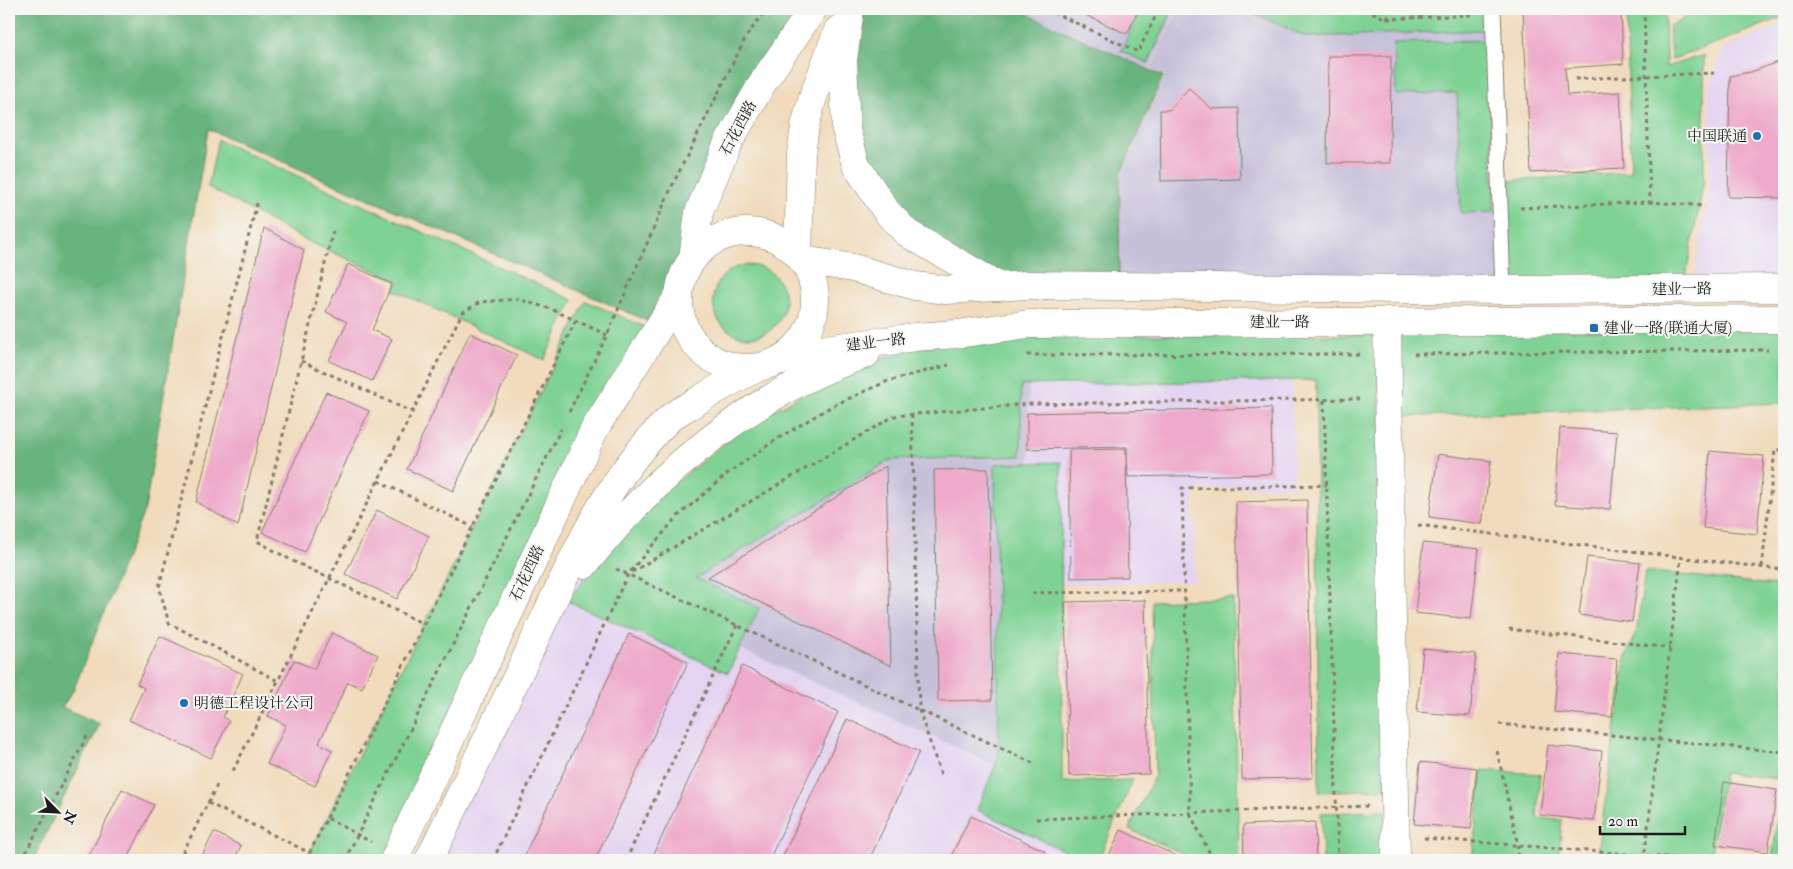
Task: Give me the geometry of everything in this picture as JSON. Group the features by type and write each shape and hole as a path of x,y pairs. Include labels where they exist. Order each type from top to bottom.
{"main road":[{"name":"石花西路","path":"693,259 698,212 727,145 763,82 813,9"},
{"path":"800,258 801,154 805,126 825,61 849,9"},
{"path":"849,9 843,60 846,130 856,165 887,212 907,233 1000,287"},
{"path":"429,860 547,611 606,499 626,467 670,417 725,384 768,365 794,350 806,334 814,316 815,297 812,277 800,258 790,247 774,238 757,232 739,232 722,237 706,246 693,259 684,275 679,295 681,315 688,334 700,350 718,362 737,368 768,365"},
{"name":"建业一路","path":"800,258 852,268 915,286 946,290 1027,285 1503,290 1784,288"},
{"name":"石花西路","path":"395,857 595,428 679,295"},
{"name":"建业一路","path":"768,365 818,350 1028,324 1784,319"},
{"path":"1386,321 1396,848"},
{"path":"547,611 606,536 652,489 697,450 742,417 787,389 840,362 915,337"}],"lane":[{"path":"1493,11 1503,290"}],"path":[{"path":"568,414 607,335 673,184 746,38 766,9"},
{"path":"1046,9 1138,52 1159,9"},
{"path":"1365,9 1387,19 1493,11"},
{"path":"1387,19 1392,9"},
{"path":"1644,9 1650,202"},
{"path":"1576,78 1646,77 1714,73"},
{"path":"1500,210 1650,202 1705,206"},
{"path":"257,203 159,587 169,623 278,681"},
{"path":"334,231 257,541 291,560 424,624"},
{"path":"233,771 462,313 480,302 518,299 551,308 607,335"},
{"path":"306,860 576,320"},
{"path":"1018,356 1774,350"},
{"path":"301,361 412,412"},
{"path":"493,860 628,574 676,518 726,474 777,439 832,406 888,381 951,364"},
{"path":"628,574 894,416 1029,404 1388,399"},
{"path":"1324,400 1338,860"},
{"path":"912,414 919,710 941,775"},
{"path":"346,860 564,423"},
{"path":"1762,567 1775,450 1784,450"},
{"path":"378,481 473,527"},
{"path":"1214,860 1190,813 1182,488 1327,484"},
{"path":"1390,522 1784,570"},
{"path":"590,556 1035,764"},
{"path":"1644,860 1681,558"},
{"path":"1032,593 1185,591"},
{"path":"626,860 737,625"},
{"path":"1509,629 1670,648"},
{"path":"1499,724 1784,752"},
{"path":"22,860 87,736"},
{"path":"1496,751 1518,846 1517,860"},
{"path":"180,860 217,785"},
{"path":"208,803 310,853"},
{"path":"1036,819 1395,804"},
{"path":"326,818 395,857"},
{"path":"1396,848 1518,846 1703,860"}],"shaded area":[{"path":"1018,9 1177,9 1150,69"},
{"path":"1178,9 1232,9 1304,41 1235,9 1492,9 1503,290 1119,285 1121,175 1165,75 1151,69"},
{"path":"1784,25 1784,287 1693,288 1710,179 1709,86 1724,48"},
{"path":"1291,322 1294,486 1194,489 1195,581 1033,585 1027,324"},
{"path":"1027,324 1036,784 577,574 841,363"},
{"path":"577,574 1102,813 1080,860 429,860"}],"green space":[{"path":"9,9 812,9 762,82 684,275 679,295 659,326 208,129 145,509 73,691 62,707 100,724 33,860 9,860"},
{"path":"850,9 1016,9 1163,76 1120,175 1119,285 1000,286 907,233 856,164"},
{"path":"1141,9 1173,9 1148,63 1121,51"},
{"path":"1245,9 1486,9 1487,30 1306,37"},
{"path":"1626,9 1665,9 1666,67 1704,55 1704,180 1685,281 1510,281 1507,181 1631,172"},
{"path":"1696,9 1784,9 1784,17 1671,60 1669,26 1680,21"},
{"path":"1489,40 1494,212 1461,213 1457,93 1396,95 1394,43"},
{"path":"218,140 573,300 544,360 394,290 398,281 307,241 208,187"},
{"path":"749,265 769,271 779,281 785,301 779,321 769,331 749,337 729,331 719,321 713,301 719,281 729,271"},
{"path":"586,301 649,329 384,860 306,860"},
{"path":"1784,328 1784,403 1393,417 1393,332"},
{"path":"1013,335 1378,335 1388,789 1319,792 1316,380 1021,385 1021,456 890,460 696,578 759,608 728,673 567,601 615,543 663,493 750,423 845,372 916,348"},
{"path":"1061,462 1062,782 1133,780 1098,860 1084,860 977,810 999,756 995,464"},
{"path":"1645,571 1784,586 1784,742 1780,779 1724,773 1710,860 1597,860 1625,659 1637,629"},
{"path":"1233,598 1239,860 1196,860 1129,829 1155,775 1152,601"},
{"path":"1784,767 1784,860 1772,860"},
{"path":"1482,770 1540,774 1537,818 1562,820 1558,860 1472,860"},
{"path":"1385,811 1386,860 1323,860 1321,813"}],"building":[{"path":"1072,9 1139,9 1127,34"},
{"path":"1523,9 1621,9 1623,64 1565,68 1567,95 1620,92 1624,168 1531,173"},
{"path":"1328,56 1391,56 1390,163 1327,163"},
{"name":"中国联通","path":"1784,60 1784,198 1728,197 1730,76 1751,72"},
{"path":"1189,88 1212,109 1239,108 1240,179 1161,181 1160,110 1169,110"},
{"path":"264,228 304,250 238,526 196,502"},
{"path":"348,264 392,284 372,330 392,339 372,381 329,361 347,322 326,312"},
{"path":"470,333 517,355 453,491 407,469"},
{"path":"326,392 369,411 305,552 262,532"},
{"path":"1271,408 1272,474 1128,477 1127,447 1027,449 1027,413"},
{"path":"1560,428 1617,432 1610,509 1555,505"},
{"path":"1126,449 1128,577 1071,578 1069,450"},
{"path":"1710,451 1764,456 1757,534 1703,528"},
{"path":"1438,454 1491,461 1482,524 1429,517"},
{"path":"886,466 891,666 708,577"},
{"path":"988,469 992,700 938,701 934,470"},
{"path":"1307,500 1313,778 1242,779 1236,502"},
{"path":"377,510 429,536 397,599 345,574"},
{"path":"1423,543 1479,549 1471,619 1415,613"},
{"path":"1587,557 1640,563 1632,622 1579,615"},
{"path":"1145,600 1149,774 1069,776 1065,602"},
{"path":"332,633 378,655 362,688 348,682 319,743 332,750 315,786 267,764 286,725 268,716 294,660 314,669"},
{"path":"629,634 688,662 595,860 522,860"},
{"name":"明德工程设计公司","path":"160,636 243,674 223,717 229,721 211,758 129,720 144,688 137,684"},
{"path":"1423,649 1476,654 1470,716 1417,712"},
{"path":"1559,654 1617,659 1612,717 1554,712"},
{"path":"742,666 838,712 769,860 651,860"},
{"path":"847,719 919,752 869,860 781,860"},
{"path":"1548,745 1602,751 1594,821 1540,815"},
{"path":"1420,762 1477,768 1471,829 1414,824"},
{"path":"1724,782 1777,790 1768,852 1715,845"},
{"path":"122,789 154,805 127,860 87,860"},
{"path":"971,816 1045,851 1041,860 949,860"},
{"path":"1315,822 1316,860 1244,860 1243,825"},
{"path":"1121,830 1185,860 1107,860"},
{"path":"214,832 241,846 234,860 200,860"}],"place":[{"name":"中国联通","path":"1757,136"},
{"name":"建业一路(联通大厦)","path":"1594,328"},
{"name":"明德工程设计公司","path":"184,703"}]}
